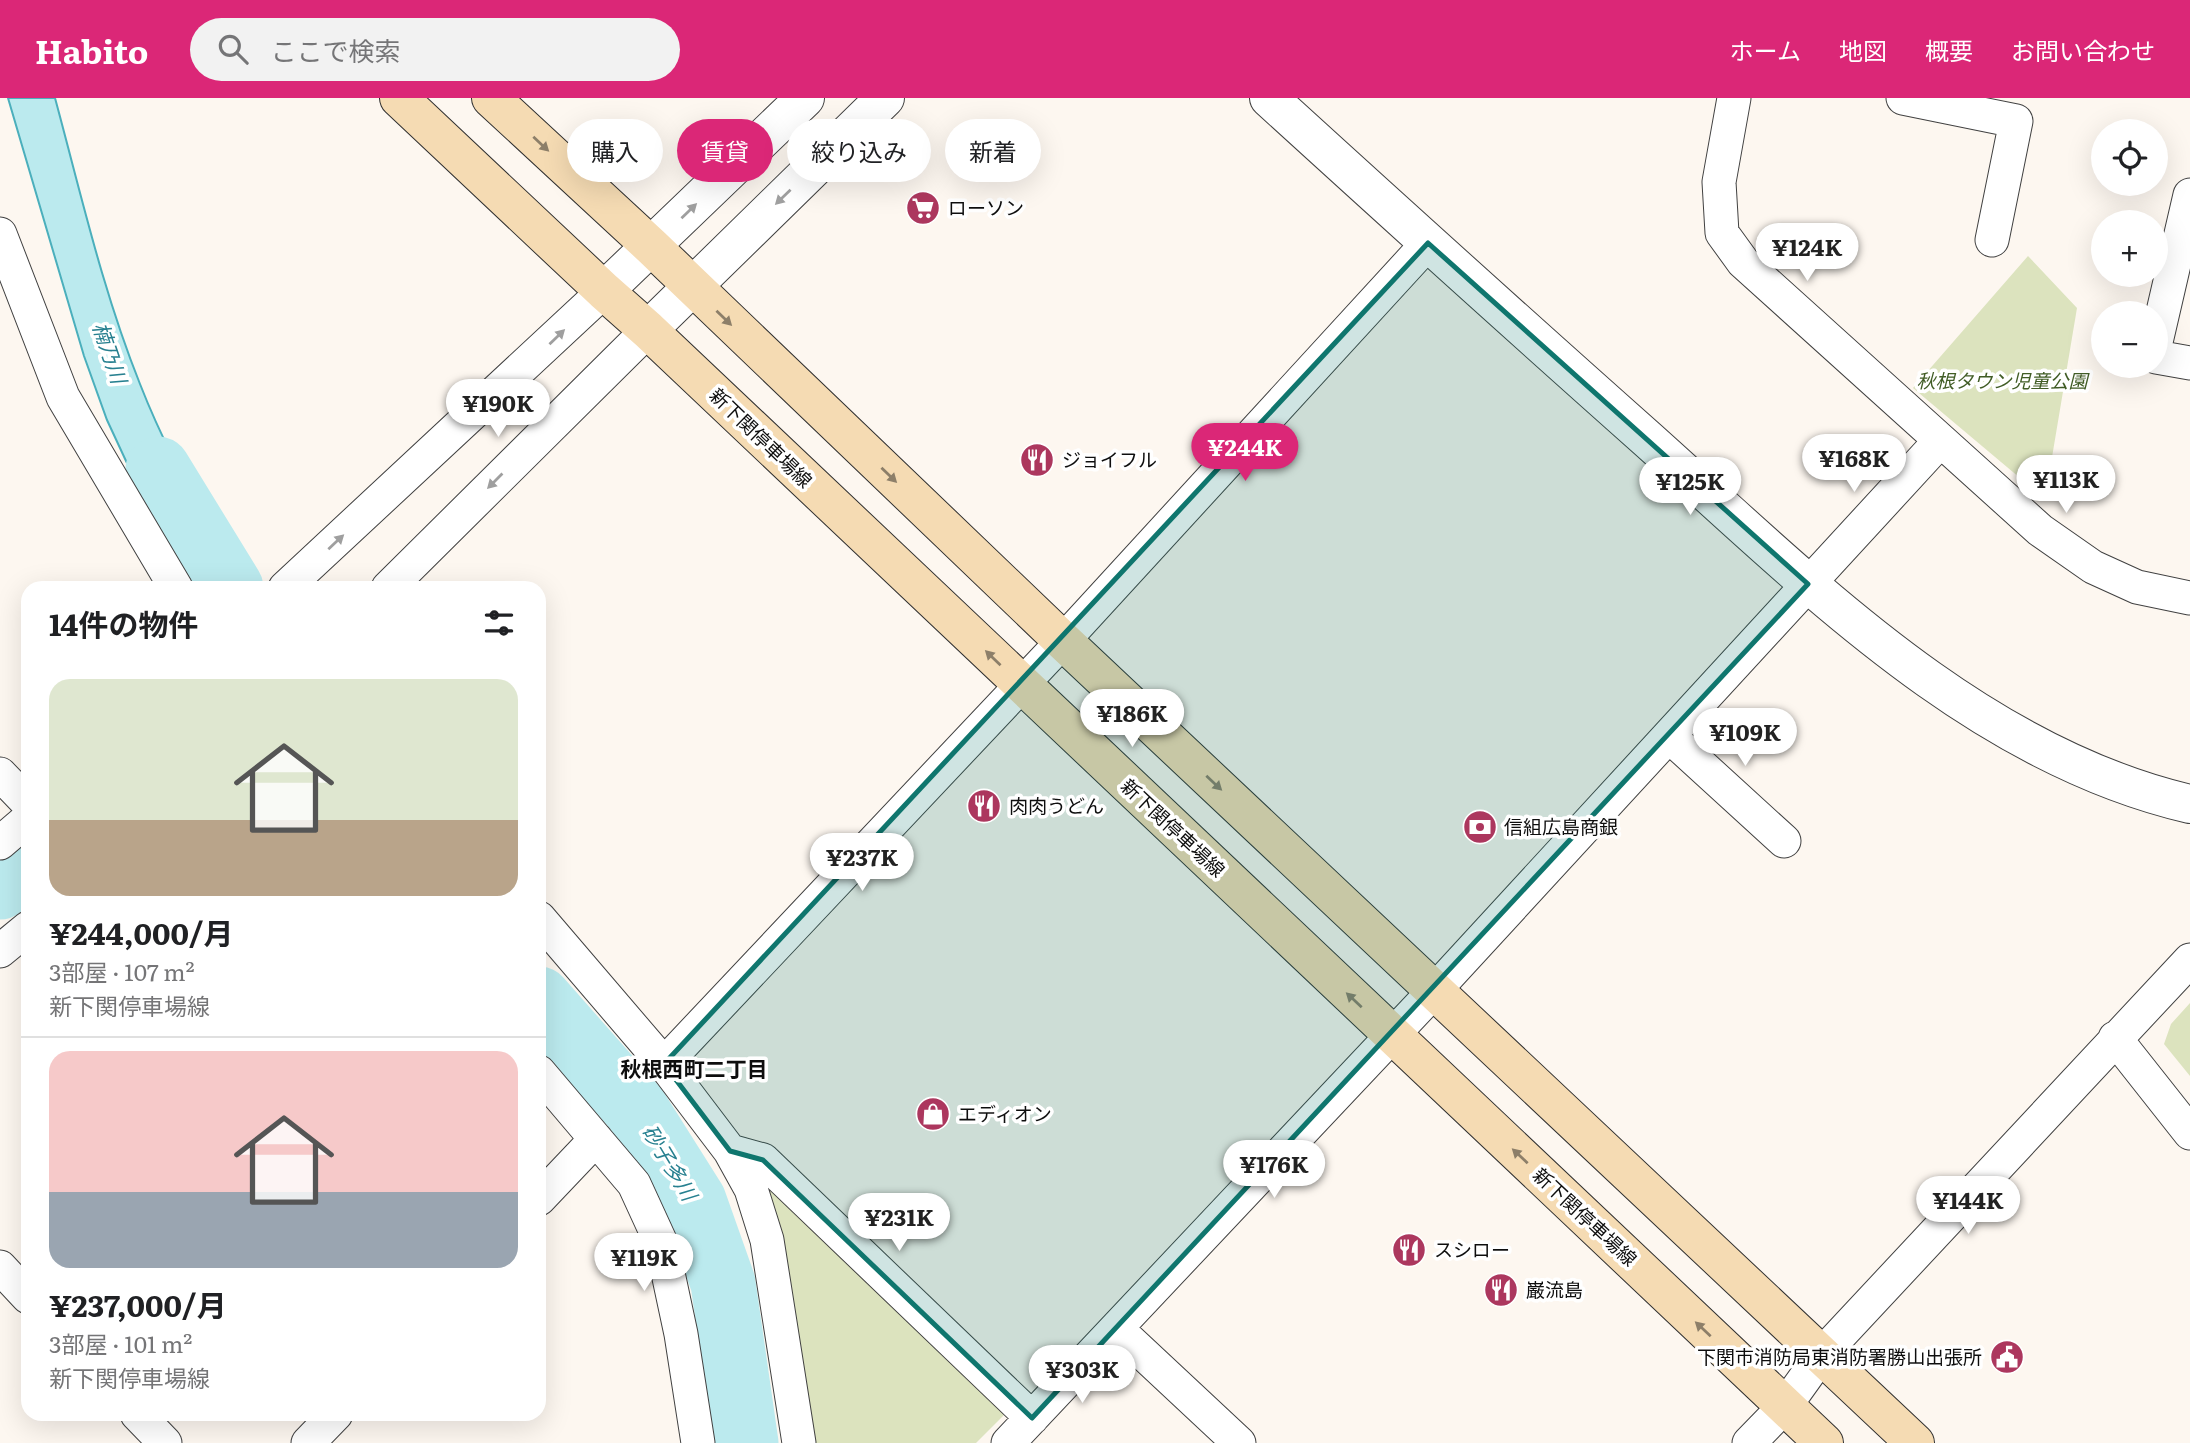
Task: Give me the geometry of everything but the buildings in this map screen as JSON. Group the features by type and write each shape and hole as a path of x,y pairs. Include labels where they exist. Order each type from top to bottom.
{"main road":[{"name":"新下関停車場線","path":"399,98 648,330 1824,1443"},
{"path":"491,98 652,247 1063,641 1823,1353 1915,1443"}],"street":[{"path":"297,581 652,247 805,98"},
{"path":"394,581 885,98"},
{"path":"1269,98 1808,584 1927,681 2043,751 2158,797 2190,804"},
{"path":"1734,98 1719,182 1722,233 1743,262 2040,530 2093,567 2137,587 2190,598"},
{"path":"1903,98 2017,121 1992,240"},
{"path":"2165,301 2190,195"},
{"path":"0,234 63,397 172,581"},
{"path":"664,1064 1063,641 1429,243"},
{"path":"2168,359 2190,363"},
{"path":"1008,1443 1435,990 1940,441"},
{"path":"1669,736 1784,841"},
{"path":"0,774 21,796"},
{"path":"0,843 21,824"},
{"path":"546,926 664,1064 730,1151 751,1189 767,1240 799,1443"},
{"path":"0,951 21,934"},
{"path":"1749,1443 1785,1406 1823,1353 2190,960"},
{"path":"2115,1038 2190,1133"},
{"path":"546,1080 634,1184 662,1245 681,1334 698,1443"},
{"path":"546,1192 596,1139"},
{"path":"730,1151 763,1160 1032,1418"},
{"path":"0,1268 21,1290"},
{"path":"1116,1329 1239,1443"},
{"path":"144,1421 164,1443"},
{"path":"308,1443 329,1421"}],"highlighted area":[{"path":"1428,243 1808,584 1032,1418 763,1160 730,1151 664,1064"}],"green space":[{"name":"秋根タウン児童公園","path":"2028,256 2077,308 2045,499 1913,388"},
{"path":"2190,1003 2190,1076 2164,1044 2171,1024"},
{"path":"779,1181 1007,1412 976,1443 810,1443 765,1189"}],"water":[{"path":"8,98 55,98 93,242 127,349 166,443 215,538 179,557 139,489 107,420 84,356"}],"waterway":[{"name":"楠乃川","path":"158,469 227,581"},
{"name":"楠乃川","path":"0,887 21,869"},
{"name":"砂子多川","path":"546,1007 636,1109 694,1201 723,1283 746,1443"}],"place":[{"name":"ローソン","path":"923,208"},
{"name":"ジョイフル","path":"1037,460"},
{"name":"肉肉うどん","path":"984,806"},
{"name":"信組広島商銀","path":"1480,827"},
{"name":"エディオン","path":"933,1114"},
{"name":"スシロー","path":"1409,1250"},
{"name":"巌流島","path":"1501,1290"},
{"name":"下関市消防局東消防署勝山出張所","path":"2007,1357"}],"district":[{"name":"秋根西町二丁目","path":"694,1070"}]}
